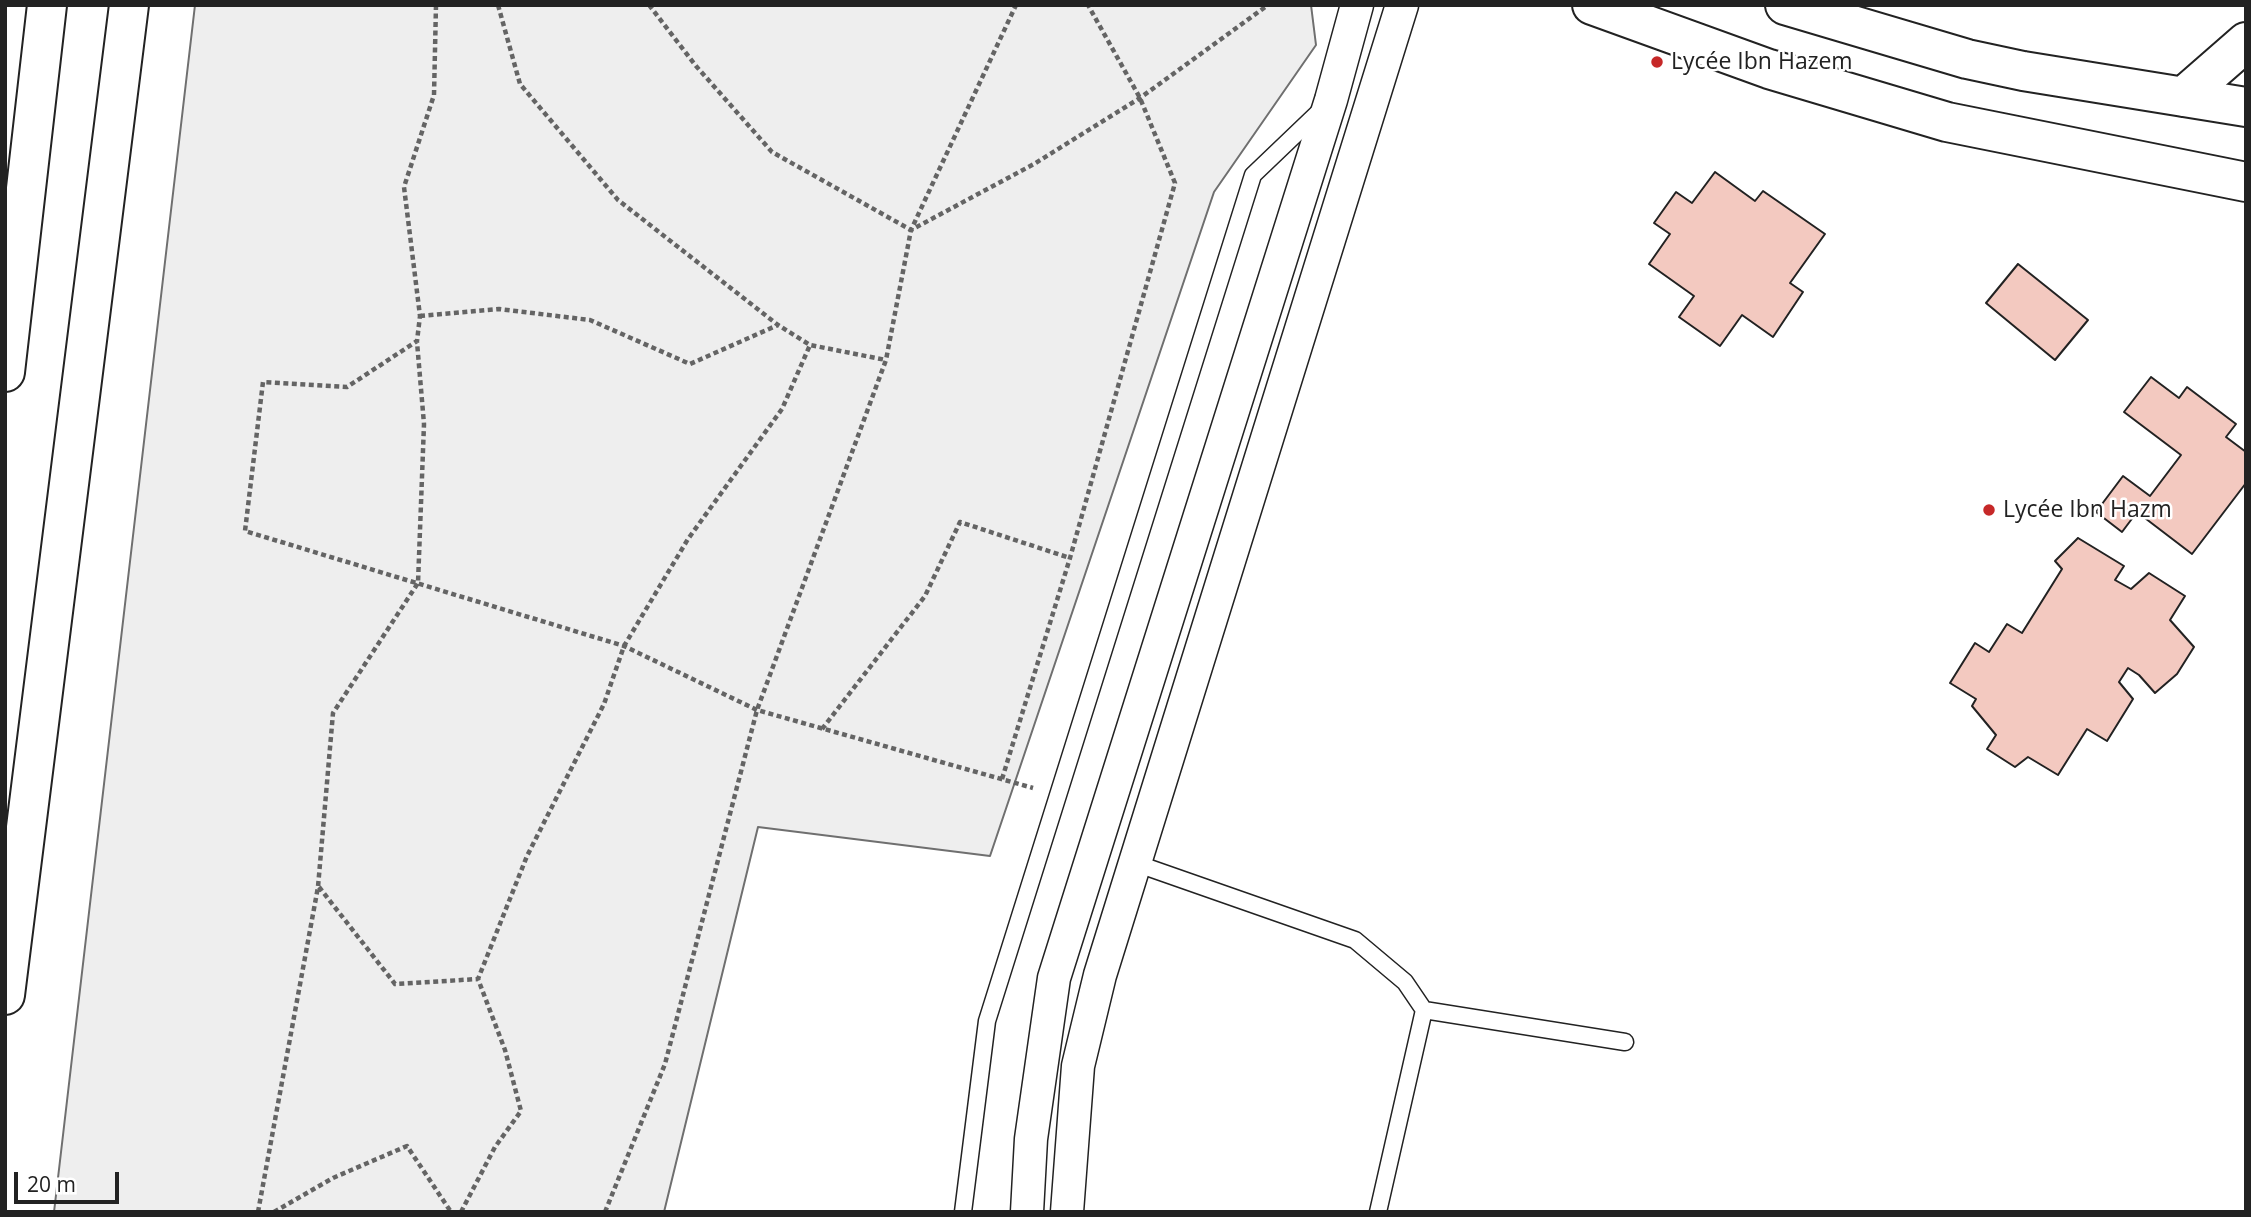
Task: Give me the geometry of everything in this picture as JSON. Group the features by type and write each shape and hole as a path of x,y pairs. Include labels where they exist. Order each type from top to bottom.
{"main road":[{"path":"5,372 47,5"},
{"path":"5,995 129,5"},
{"path":"1592,5 1769,69 1947,122 2246,182"},
{"path":"1785,5 1978,61 2246,107"},
{"path":"2183,97 2246,42"}],"street":[{"path":"1027,1212 1031,1139 1054,978 1331,100 1357,5"},
{"path":"1066,1212 1078,1066 1100,975 1402,5"},
{"path":"1087,875 1125,897"}],"lane":[{"path":"963,1212 987,1021 1253,175 1331,100"},
{"path":"1135,863 1355,940 1405,982 1424,1010 1625,1042"},
{"path":"1378,1212 1424,1010"}],"path":[{"path":"258,1212 318,887 333,713 418,583 425,424 417,341 420,316 404,187 433,96 436,5"},
{"path":"498,5 520,84 618,200 778,325 810,345 886,360"},
{"path":"649,5 696,66 772,152 911,230"},
{"path":"605,1212 665,1064 757,710 886,360 911,230 1016,5"},
{"path":"1002,779 1070,558 1175,183 1140,98 1088,5"},
{"path":"911,230 1034,164 1140,98 1268,5"},
{"path":"420,316 499,309 590,320 690,364 778,325"},
{"path":"417,341 347,387 264,382 245,531 624,646 757,710 1057,795"},
{"path":"461,1212 495,1147 521,1111 505,1050 478,979 527,856 604,704 624,646 688,539 782,409 810,345"},
{"path":"822,729 925,596 960,522 1070,558"},
{"path":"318,887 395,984 478,979"},
{"path":"274,1212 333,1178 407,1146 451,1212"}],"shaded area":[{"path":"195,5 1311,5 1316,45 1214,192 990,856 758,827 664,1212 54,1212"}],"building":[{"path":"1715,172 1755,201 1763,191 1825,234 1790,283 1803,292 1773,337 1742,315 1720,346 1679,317 1694,296 1649,264 1670,234 1654,223 1676,192 1692,203"},
{"path":"2018,264 2088,320 2055,360 1986,303"},
{"path":"2151,377 2179,398 2187,387 2236,424 2226,437 2246,452 2246,483 2192,554 2137,512 2122,532 2096,512 2123,476 2150,496 2181,455 2124,412"},
{"path":"2078,538 2124,566 2115,580 2131,589 2149,573 2185,596 2170,620 2194,647 2177,674 2155,693 2139,675 2128,668 2119,682 2133,699 2107,741 2087,729 2058,775 2028,757 2015,767 1987,749 1996,735 1972,706 1976,699 1950,683 1975,643 1989,652 2007,624 2022,633 2062,569 2055,561"}],"place":[{"name":"Lycée Ibn Hazem","path":"1657,62"},
{"name":"Lycée Ibn Hazm","path":"1989,510"}]}
